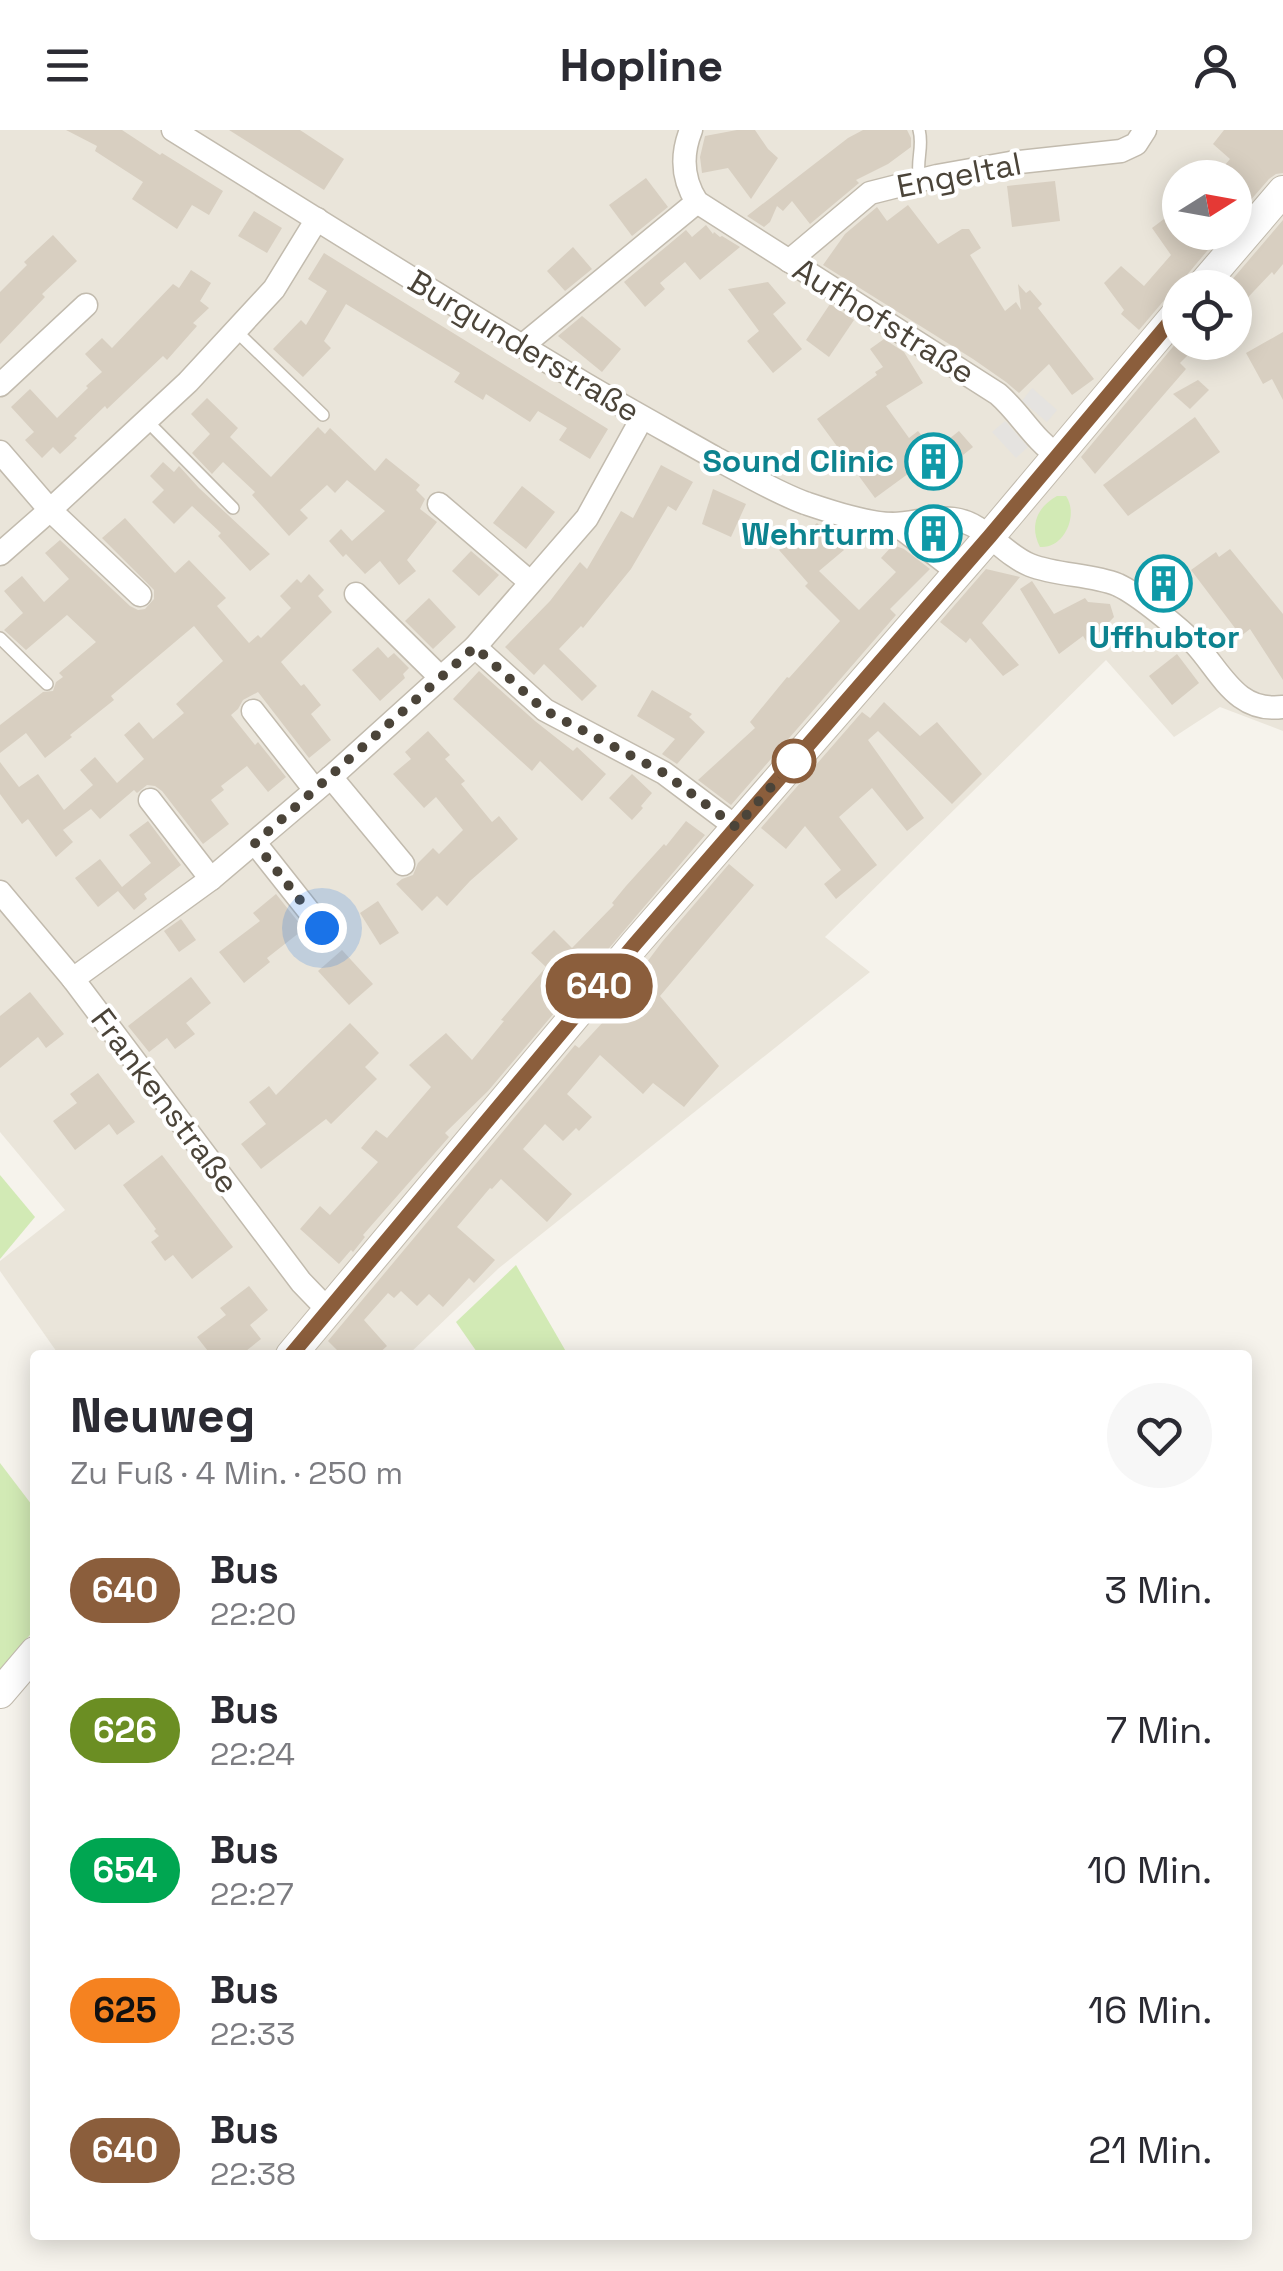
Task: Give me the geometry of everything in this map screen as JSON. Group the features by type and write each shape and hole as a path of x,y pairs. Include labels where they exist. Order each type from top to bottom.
{"street":[{"name":"Burgunderstraße","path":"173,130 522,346 740,471 803,502 870,521 892,524 952,518 966,522 1027,564 1124,588 1195,645 1241,697 1259,706 1283,706"},
{"path":"522,346 697,202 686,180 684,161 691,130"},
{"name":"Engeltal","path":"789,261 870,193 1010,162 1121,151 1136,144 1145,130"},
{"path":"1215,270 1283,191"},
{"name":"Aufhofstraße","path":"697,202 998,394 1045,448 1058,456"},
{"path":"0,554 188,382 274,288 317,219"},
{"path":"0,386 86,305"},
{"path":"296,1350 635,944 1162,332"},
{"path":"73,980 255,843 475,647 586,518 642,418"},
{"path":"0,452 50,510 140,595"},
{"path":"439,504 530,582"},
{"name":"Burgunderstraße","path":"892,524 958,572"},
{"path":"356,594 440,677"},
{"path":"475,647 544,710 664,773 736,827"},
{"path":"253,711 403,864"},
{"path":"150,800 211,879"},
{"path":"255,843 322,928"},
{"name":"Frankenstraße","path":"0,892 73,980 302,1282 329,1311"},
{"path":"0,1693 30,1658"}],"lane":[{"path":"919,130 920,180"},
{"path":"234,330 324,415"},
{"path":"148,421 234,508"},
{"path":"0,638 47,684"}],"shaded area":[{"path":"0,130 1283,130 1283,731 1220,707 1174,737 1106,660 825,937 870,972 499,1268 413,1350 55,1350 0,1271 0,1261 65,1210 0,1132"},
{"path":"1032,388 1057,410 1047,422 1022,401"},
{"path":"1005,421 1028,447 1016,458 992,432"}],"green space":[{"path":"1057,496 1066,496 1070,521 1056,543 1040,547 1035,532 1037,518"},
{"path":"0,1175 35,1217 0,1259"},
{"path":"516,1265 565,1350 476,1350 456,1322"},
{"path":"0,1463 30,1502 30,1635 0,1670"}],"building":[{"path":"66,130 122,130 223,191 209,215 192,205 177,229 132,199 143,182 95,151 97,146"},
{"path":"229,130 300,130 344,159 324,190"},
{"path":"755,130 778,158 751,199 728,168 702,173 700,157 705,136"},
{"path":"863,130 907,130 911,147 856,180 859,183 810,224 792,201 783,211 777,206 764,227 747,216 848,138"},
{"path":"1224,130 1283,130 1283,173 1269,179 1252,198 1252,160 1229,160 1213,144"},
{"path":"646,178 668,207 632,236 609,205"},
{"path":"1055,181 1060,221 1012,227 1007,186"},
{"path":"908,205 938,244 962,229 969,229 981,248 970,255 1005,311 1016,302 1021,310 1018,284 1026,293 1030,290 1042,304 1038,308 1094,379 1072,395 1049,364 1019,393 973,359 823,265 845,234 877,207 887,221"},
{"path":"254,211 282,228 267,253 238,236"},
{"path":"1162,220 1162,242 1152,228"},
{"path":"1283,220 1283,264 1274,275 1272,272 1252,293 1252,270 1240,270"},
{"path":"706,225 713,234 740,247 700,280 685,262 660,283 665,289 645,307 624,282 686,230 692,237"},
{"path":"53,235 77,261 42,294 45,297 0,344 0,292"},
{"path":"573,247 592,269 565,291 547,271"},
{"path":"1167,250 1208,250 1191,270 1162,270 1162,303 1139,330 1121,314 1124,310 1104,283 1121,266 1144,286 1171,255"},
{"path":"324,253 608,429 590,459 559,440 567,428 538,411 530,422 486,394 483,400 454,382 460,373 346,304 324,341 331,348 303,377 273,349 301,320 306,325 327,291 308,279"},
{"path":"191,270 211,283 200,301 209,308 193,323 197,326 167,360 163,356 107,409 105,406 60,454 53,447 42,458 25,440 34,432 11,407 30,389 57,418 102,372 85,354 102,338 112,348 173,284 179,288"},
{"path":"768,282 786,303 773,314 802,349 773,373 747,341 759,331 728,289"},
{"path":"830,304 854,320 829,357 806,340"},
{"path":"582,316 621,349 602,372 558,336"},
{"path":"1283,332 1283,400 1272,379 1263,384 1250,360 1252,350"},
{"path":"884,339 904,352 923,383 886,406 909,438 918,431 934,451 959,431 973,447 938,475 935,472 925,481 916,468 875,498 817,419 877,375 875,372 883,367 870,349"},
{"path":"1162,360 1183,360 1180,363 1186,369 1095,474 1081,457"},
{"path":"1198,380 1209,390 1190,409 1173,394"},
{"path":"207,398 238,428 230,437 271,477 318,427 325,434 330,428 375,471 386,458 420,485 416,490 425,499 420,509 437,522 407,560 416,571 399,585 380,561 365,574 329,541 341,529 352,541 385,511 347,480 335,493 327,485 300,510 308,518 289,536 252,495 255,492 223,462 212,474 192,453 210,434 191,414"},
{"path":"1195,417 1220,452 1128,516 1103,485"},
{"path":"163,462 174,472 179,466 270,554 250,571 218,536 221,533 192,506 174,524 152,502 164,490 150,476"},
{"path":"661,465 693,482 676,511 668,506 631,569 583,628 559,649 597,686 582,701 544,664 534,675 505,647 550,601 580,562 587,569 621,511 633,518"},
{"path":"522,486 555,512 526,549 493,523"},
{"path":"713,489 746,504 731,537 702,524"},
{"path":"125,518 175,573 189,560 226,598 217,606 249,643 258,635 261,638 291,608 280,596 297,579 301,583 309,574 324,590 318,596 332,612 281,662 321,705 311,714 331,740 309,758 258,692 243,700 231,715 286,777 268,792 247,766 221,786 224,790 211,800 229,824 203,844 162,791 147,785 137,793 134,790 100,819 91,809 63,830 73,842 56,857 28,819 22,824 0,794 0,762 19,787 38,774 64,810 93,785 80,770 95,757 117,783 144,759 124,735 139,722 153,739 184,713 176,704 223,661 194,626 45,758 26,733 0,753 0,725 43,692 53,691 63,677 59,673 96,642 67,615 26,650 4,630 23,613 4,591 22,576 44,602 69,579 45,553 60,540 130,606 145,609 154,599 154,590 102,538"},
{"path":"817,523 844,550 819,571 859,610 896,572 881,558 893,545 930,569 890,609 896,615 731,805 698,780 755,728 750,722 840,621 805,586 808,583 779,550 788,541 792,545"},
{"path":"1230,549 1283,614 1283,680 1250,629 1241,636 1191,570 1216,552 1219,557"},
{"path":"471,551 499,575 479,596 452,571"},
{"path":"986,569 1020,577 982,623 1019,665 1003,676 970,638 966,643 940,622"},
{"path":"1032,581 1054,614 1085,598 1088,602 1110,604 1114,617 1088,644 1083,636 1059,654 1020,589"},
{"path":"429,598 456,627 433,649 405,621"},
{"path":"378,647 388,658 394,653 409,668 403,674 405,678 380,701 352,670"},
{"path":"1177,654 1199,683 1172,705 1149,676"},
{"path":"479,671 535,721 573,751 577,747 606,774 582,801 540,761 532,771 453,699"},
{"path":"652,690 692,714 689,717 705,732 677,764 662,754 675,739 637,716"},
{"path":"884,702 920,736 937,722 982,774 952,804 878,731 868,740 924,818 907,831 872,788 839,817 877,865 836,899 824,884 841,870 805,826 786,849 761,828 862,712 870,718"},
{"path":"428,731 450,755 445,759 492,822 499,816 518,839 447,906 437,896 422,911 396,884 413,875 418,863 433,848 439,854 463,830 436,797 424,808 393,774 411,759 405,752"},
{"path":"632,774 652,793 632,820 609,798"},
{"path":"148,821 181,865 144,894 147,899 134,910 118,891 98,907 75,878 100,859 122,887 151,863 129,835"},
{"path":"686,821 705,835 488,1091 445,1133 449,1137 339,1264 300,1229 320,1206 330,1215 378,1162 361,1148 376,1130 387,1138 431,1087 409,1065 446,1033 472,1060 546,967 531,953 554,930 572,948"},
{"path":"729,864 754,885 660,996 719,1066 684,1107 653,1083 643,1094 600,1055 567,1094 592,1117 563,1141 545,1124 523,1149 572,1194 547,1222 501,1179 457,1227 495,1260 474,1283 469,1278 443,1307 429,1294 417,1306 401,1291 394,1298 388,1293 364,1320 387,1346 383,1350 337,1350 328,1341 575,1045 579,1048 616,1008 610,1003"},
{"path":"276,894 304,929 267,958 270,962 244,983 219,952 260,921 253,913"},
{"path":"378,901 399,933 380,945 360,913"},
{"path":"181,919 196,940 179,952 164,931"},
{"path":"342,950 373,984 349,1005 318,971"},
{"path":"191,977 211,1003 186,1023 195,1034 175,1049 167,1038 149,1052 128,1026"},
{"path":"30,992 64,1034 46,1048 38,1037 0,1068 0,1016"},
{"path":"350,1023 379,1053 365,1067 377,1079 331,1124 326,1119 261,1169 241,1144 266,1124 249,1102 269,1086 276,1095"},
{"path":"98,1073 135,1122 117,1135 109,1124 75,1150 53,1121 77,1103 70,1094"},
{"path":"162,1155 233,1247 192,1279 173,1255 165,1261 151,1242 159,1236 156,1229 123,1185"},
{"path":"249,1286 268,1310 250,1325 261,1339 247,1350 207,1350 197,1337 226,1315 220,1308"}],"bus line":[{"name":"640","path":"295,1350 635,944 990,536 1162,330"}],"place":[{"name":"Sound Clinic","path":"933,461"},
{"name":"Wehrturm","path":"934,534"},
{"name":"Uffhubtor","path":"1164,583"}],"route":[{"path":"322,928 255,843 475,647 544,710 664,773 736,827 794,761"}]}
